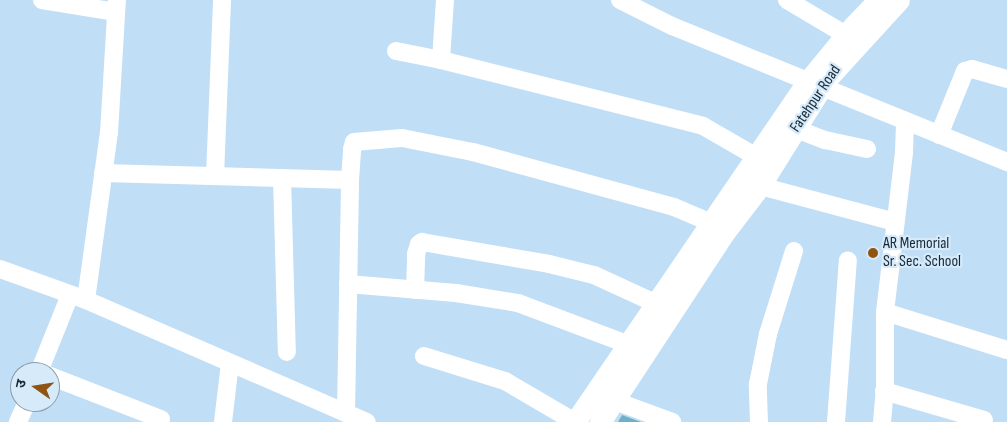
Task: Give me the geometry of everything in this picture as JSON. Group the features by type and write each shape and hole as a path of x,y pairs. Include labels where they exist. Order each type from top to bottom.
{"street":[{"path":"42,0 117,6 108,133 103,173 78,297 44,362"},
{"path":"215,176 222,0"},
{"path":"441,60 445,0"},
{"path":"620,0 672,26 1007,162"},
{"path":"787,0 846,35"},
{"path":"424,356 505,381 575,422 755,156 815,84 846,35 878,0"},
{"name":"Fatehpur Road","path":"600,422 724,233 760,186 796,129 815,84 899,0"},
{"path":"396,51 441,60 702,126 755,156"},
{"path":"939,135 965,71 972,68 1007,79"},
{"path":"882,422 885,312 904,152 905,122"},
{"path":"796,129 825,140 867,149"},
{"path":"346,413 350,180 354,142 402,138 473,152 674,207 710,222"},
{"path":"103,173 350,180"},
{"path":"282,178 287,352"},
{"path":"760,186 895,222"},
{"path":"415,290 416,254 418,244 422,242 549,264 594,276 655,303"},
{"path":"760,422 758,384 768,334 794,251"},
{"path":"836,422 848,260"},
{"path":"0,269 78,297 367,422"},
{"path":"348,284 456,293 518,303 628,344"},
{"path":"885,312 1007,350"},
{"path":"223,422 230,363"},
{"path":"60,380 161,419"},
{"path":"884,391 984,420"},
{"path":"615,401 672,422"}],"building":[{"path":"622,415 641,422 618,422"}],"place":[{"name":"AR Memorial Sr. Sec. School","path":"873,253"}]}
